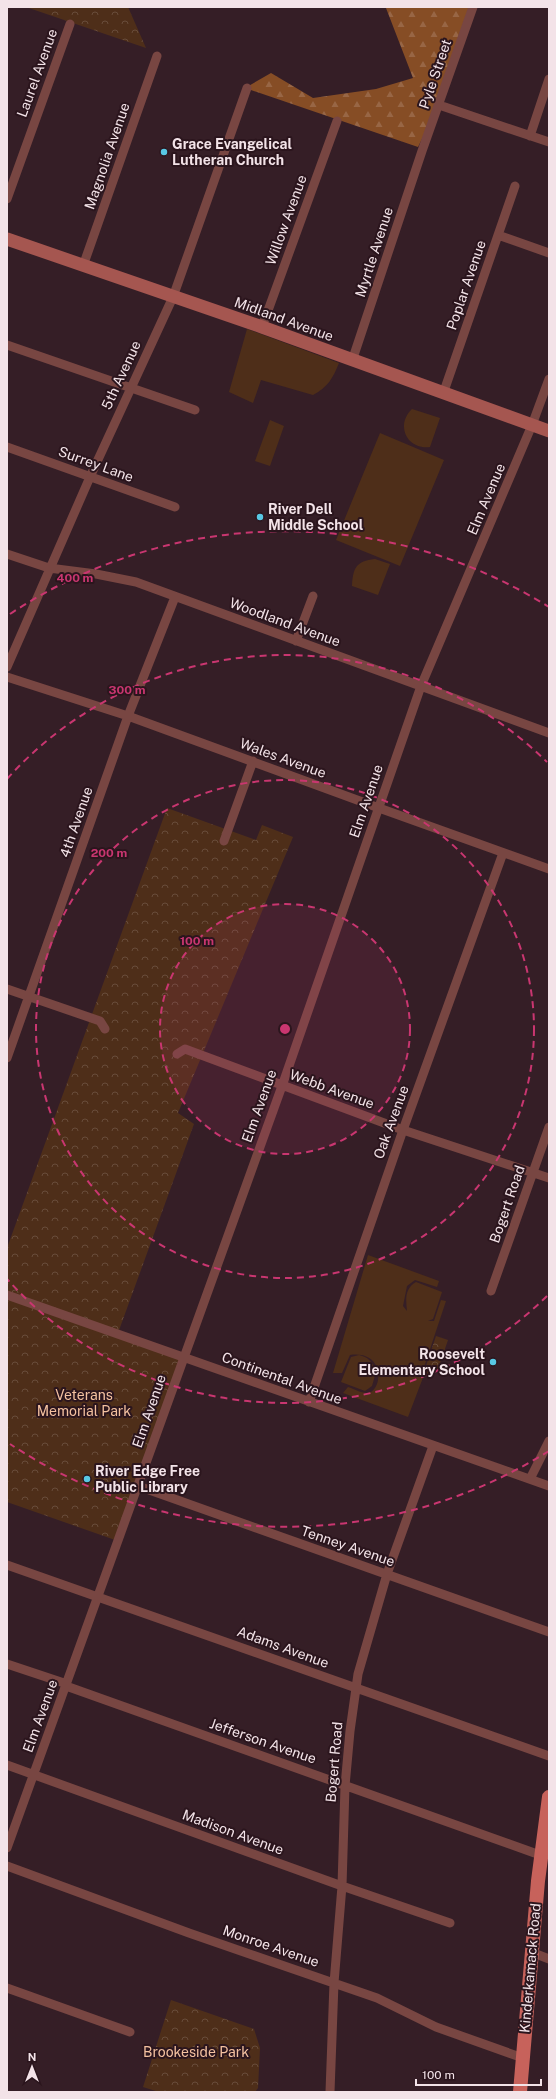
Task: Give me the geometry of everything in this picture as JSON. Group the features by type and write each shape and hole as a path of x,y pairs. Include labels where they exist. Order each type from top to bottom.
{"main road":[{"name":"Kinderkamack Road","path":"520,2092 540,1855 549,1797"}],"street":[{"name":"Pyle Street","path":"422,151 473,7"},
{"name":"Laurel Avenue","path":"7,199 70,24"},
{"name":"Magnolia Avenue","path":"83,266 157,56"},
{"path":"530,136 549,79"},
{"name":"5th Avenue","path":"7,667 49,568 173,297 247,88"},
{"path":"439,104 549,142"},
{"name":"Willow Avenue","path":"262,327 337,121"},
{"name":"Myrtle Avenue","path":"352,361 422,151"},
{"name":"Poplar Avenue","path":"443,394 515,186"},
{"path":"498,235 549,254"},
{"name":"Midland Avenue","path":"7,239 262,327 443,394 549,431"},
{"path":"7,345 195,410"},
{"name":"Elm Avenue","path":"7,1848 282,1086 421,686 532,425 549,379"},
{"name":"Surrey Lane","path":"7,448 175,508"},
{"name":"Woodland Avenue","path":"7,554 49,568 96,574 136,582 549,733"},
{"path":"296,641 313,596"},
{"name":"4th Avenue","path":"7,1058 128,716 175,597"},
{"name":"Wales Avenue","path":"7,677 128,716 503,853 549,868"},
{"path":"224,841 253,761"},
{"name":"Oak Avenue","path":"309,1402 403,1130 503,853"},
{"path":"7,989 100,1021 105,1029"},
{"name":"Webb Avenue","path":"177,1054 184,1049 403,1130 549,1178"},
{"name":"Bogert Road","path":"491,1291 549,1127"},
{"name":"Continental Avenue","path":"7,1295 549,1486"},
{"path":"530,1479 549,1440"},
{"name":"Bogert Road","path":"330,2092 334,1983 342,1886 345,1786 356,1688 370,1628 387,1574 433,1446"},
{"name":"Tenney Avenue","path":"138,1486 549,1632"},
{"name":"Adams Avenue","path":"7,1565 549,1756"},
{"name":"Jefferson Avenue","path":"7,1664 540,1855"},
{"name":"Madison Avenue","path":"7,1765 342,1886 450,1923"},
{"name":"Monroe Avenue","path":"7,1866 377,1998 436,2027 523,2058"},
{"path":"531,1952 549,1959"},
{"path":"7,1988 130,2032"}],"green space":[{"path":"26,7 128,7 146,48"},
{"path":"473,7 439,105 418,147 245,88 271,73 313,98 376,89 413,78 386,8"},
{"path":"247,329 339,363 335,373 323,389 313,395 261,380 253,403 229,392"},
{"path":"412,409 440,418 430,447 415,445 406,435 404,422"},
{"path":"270,420 284,426 270,466 255,461"},
{"path":"380,433 444,460 400,566 336,540"},
{"path":"375,559 390,564 378,595 352,586 353,574 357,566 369,560"},
{"name":"Veterans Memorial Park","path":"167,808 256,840 262,825 293,837 178,1113 194,1124 118,1333 182,1356 118,1541 7,1502 7,1301 10,1294 7,1293 7,1248"},
{"path":"368,1255 439,1281 437,1287 415,1280 407,1286 403,1306 407,1311 406,1299 408,1291 409,1288 416,1282 442,1292 433,1319 428,1321 434,1321 441,1300 446,1301 424,1367 435,1371 432,1378 424,1375 408,1417 343,1393 348,1387 367,1393 372,1391 376,1386 378,1372 370,1359 362,1355 350,1355 342,1373 333,1373"},
{"path":"436,1336 448,1340 438,1369 426,1366"},
{"path":"359,1355 370,1360 376,1372 372,1386 365,1391 341,1382 351,1357"},
{"name":"Brookeside Park","path":"171,2000 254,2029 260,2048 258,2088 255,2092 159,2092 143,2087"}],"place":[{"name":"Grace Evangelical Lutheran Church","path":"164,152"},
{"name":"River Dell Middle School","path":"260,517"},
{"name":"Roosevelt Elementary School","path":"493,1362"},
{"name":"River Edge Free Public Library","path":"87,1479"}]}
